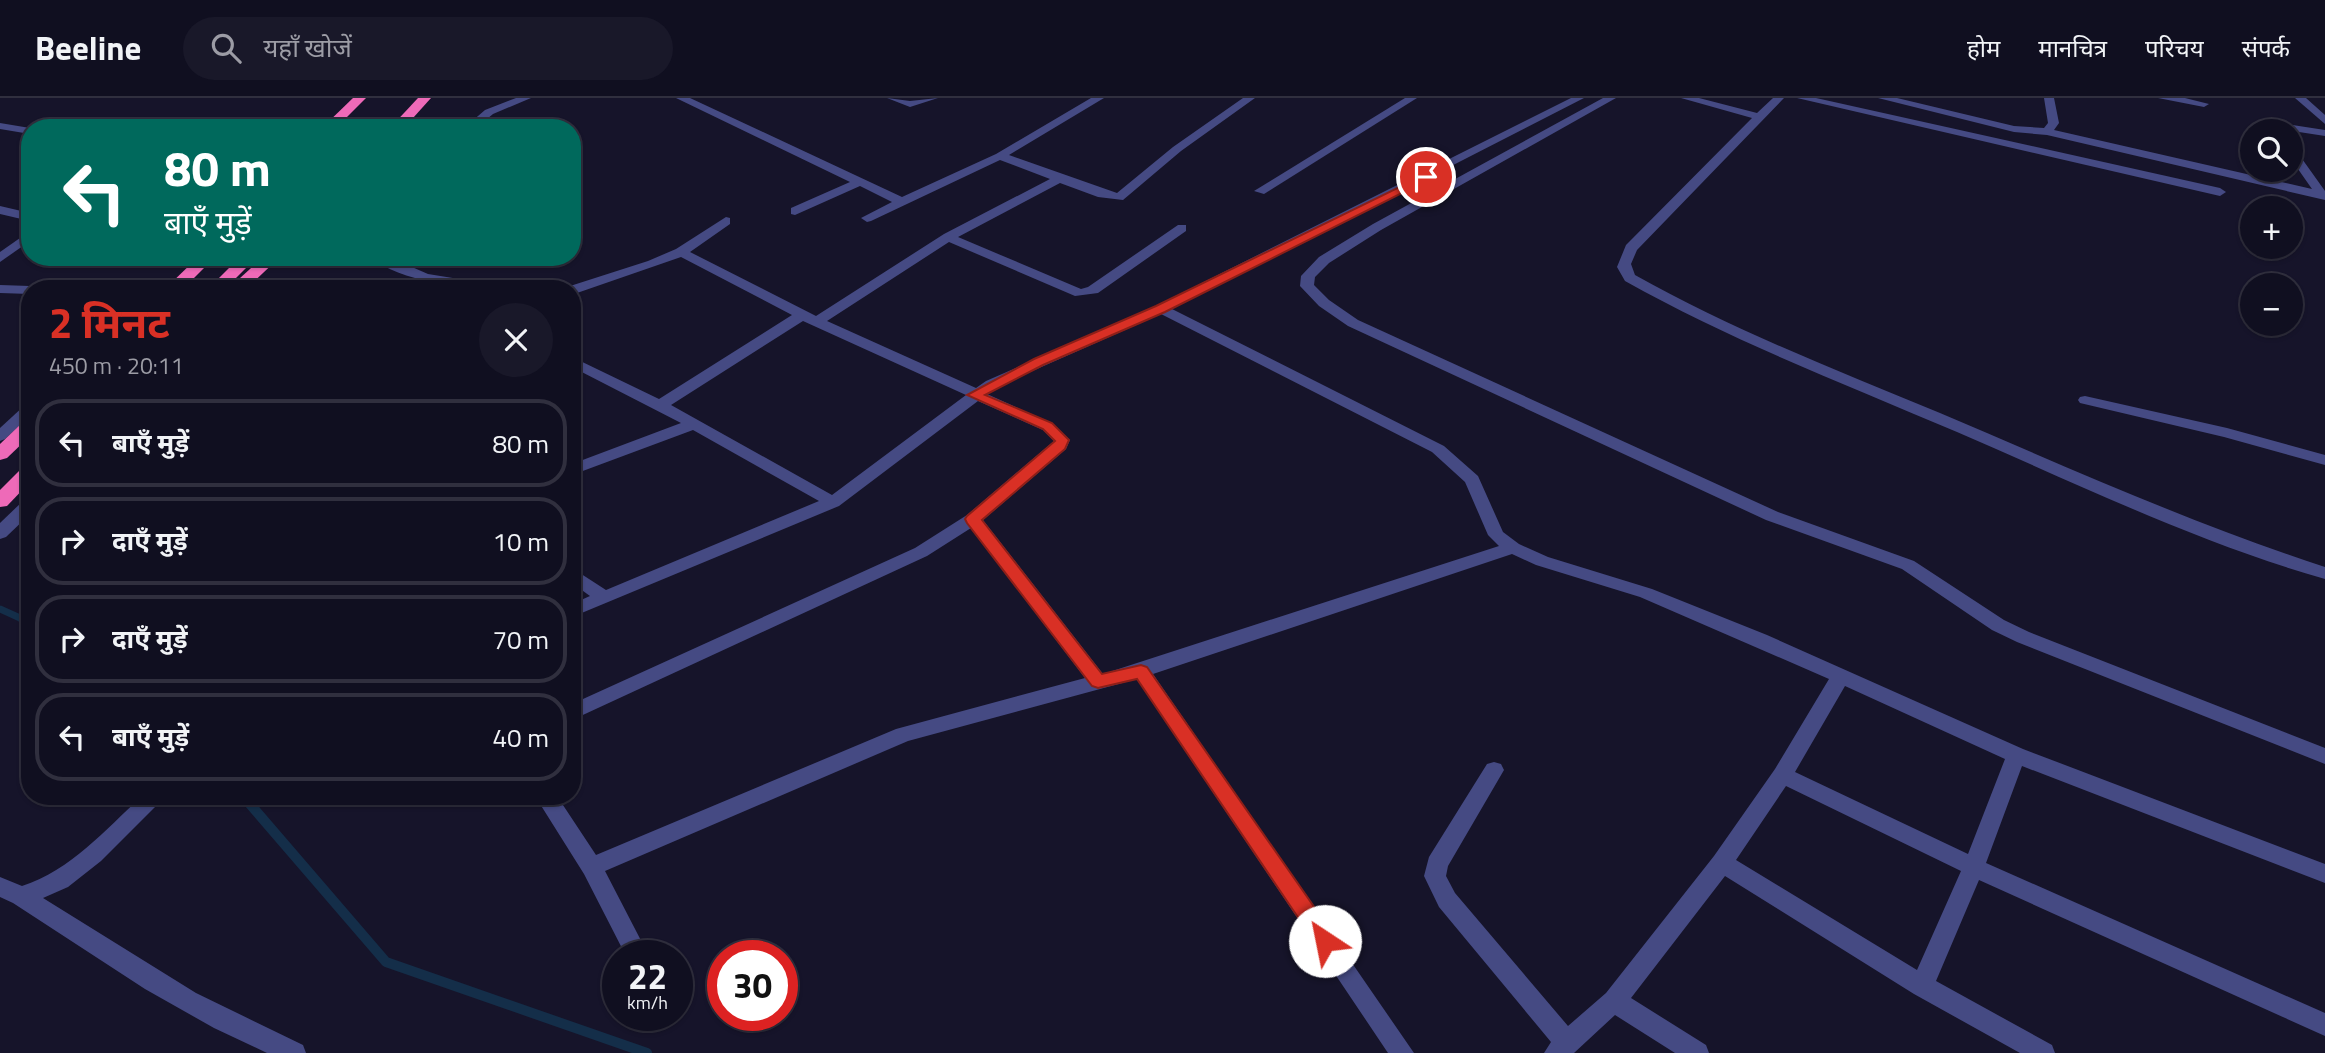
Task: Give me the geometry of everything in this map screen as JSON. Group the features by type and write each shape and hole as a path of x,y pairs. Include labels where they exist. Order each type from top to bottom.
{"highway":[{"path":"388,119 408,98"},
{"path":"405,119 425,98"},
{"path":"341,119 365,102"},
{"path":"353,119 365,102"},
{"path":"166,280 179,266"},
{"path":"182,280 197,266"},
{"path":"225,280 239,266"},
{"path":"246,280 262,266"},
{"path":"0,454 21,434"},
{"path":"0,501 21,480"}],"street":[{"path":"480,119 489,112 526,98"},
{"path":"681,98 903,202"},
{"path":"892,98 917,104 933,98"},
{"path":"867,218 1000,156 1099,98"},
{"path":"1000,156 1058,179 1114,198 1119,197 1177,149 1250,98"},
{"path":"1260,191 1412,98"},
{"path":"581,607 833,502 974,395 1038,362 1161,309 1579,98"},
{"path":"1611,98 1377,227 1324,260 1308,276 1307,286 1324,303 1353,323 1772,516 1908,565 1987,618 2023,637 2325,756"},
{"path":"1686,98 1760,117"},
{"path":"1780,98 1631,248 1623,264 1624,273 1704,317 2046,465 2207,533 2325,573"},
{"path":"1802,98 2220,192"},
{"path":"1883,98 2014,129 2047,132 2323,196"},
{"path":"2047,132 2054,123 2049,98"},
{"path":"2162,98 2204,104"},
{"path":"2300,98 2325,121"},
{"path":"0,126 21,130"},
{"path":"2303,130 2325,133"},
{"path":"2303,168 2323,196"},
{"path":"818,321 948,237 1058,179"},
{"path":"795,211 859,182"},
{"path":"0,210 21,215"},
{"path":"581,287 681,252 726,221"},
{"path":"948,237 1080,293 1093,290 1182,228"},
{"path":"0,258 21,242"},
{"path":"581,709 895,565 973,519 1060,446 1062,440 1048,426 974,395 802,315 681,252"},
{"path":"399,266 425,277 443,280"},
{"path":"0,289 21,290"},
{"path":"1161,309 1438,449 1472,480 1496,535 1513,548 1542,561 1646,593 1760,640 2017,755 2325,874"},
{"path":"660,405 802,315"},
{"path":"581,366 660,405 833,502"},
{"path":"2085,400 2227,433 2325,460"},
{"path":"0,436 21,416"},
{"path":"581,467 694,424"},
{"path":"0,533 21,513"},
{"path":"973,519 1098,681"},
{"path":"592,867 903,734 1141,671 1513,548"},
{"path":"581,581 605,598"},
{"path":"1141,671 1402,1053"},
{"path":"1493,771 1437,864 1435,876 1438,887 1461,919 1562,1048 1614,1001 1722,863 1782,775 1840,678"},
{"path":"1922,986 1974,867 2017,755"},
{"path":"1782,775 1974,867 2325,1026"},
{"path":"10,892 44,891 62,881 146,805"},
{"path":"551,805 592,867 630,940"},
{"path":"1722,863 1922,986 2043,1053"},
{"path":"10,892 146,979 200,1009 294,1053"},
{"path":"1614,1001 1697,1053"}],"waterway":[{"path":"0,609 21,619"},
{"path":"251,805 386,962 647,1053"}],"route":[{"path":"1325,941 1141,671 1098,681 973,519 1060,446 1062,440 1048,426 974,395 1038,362 1161,309 1426,177"}]}
